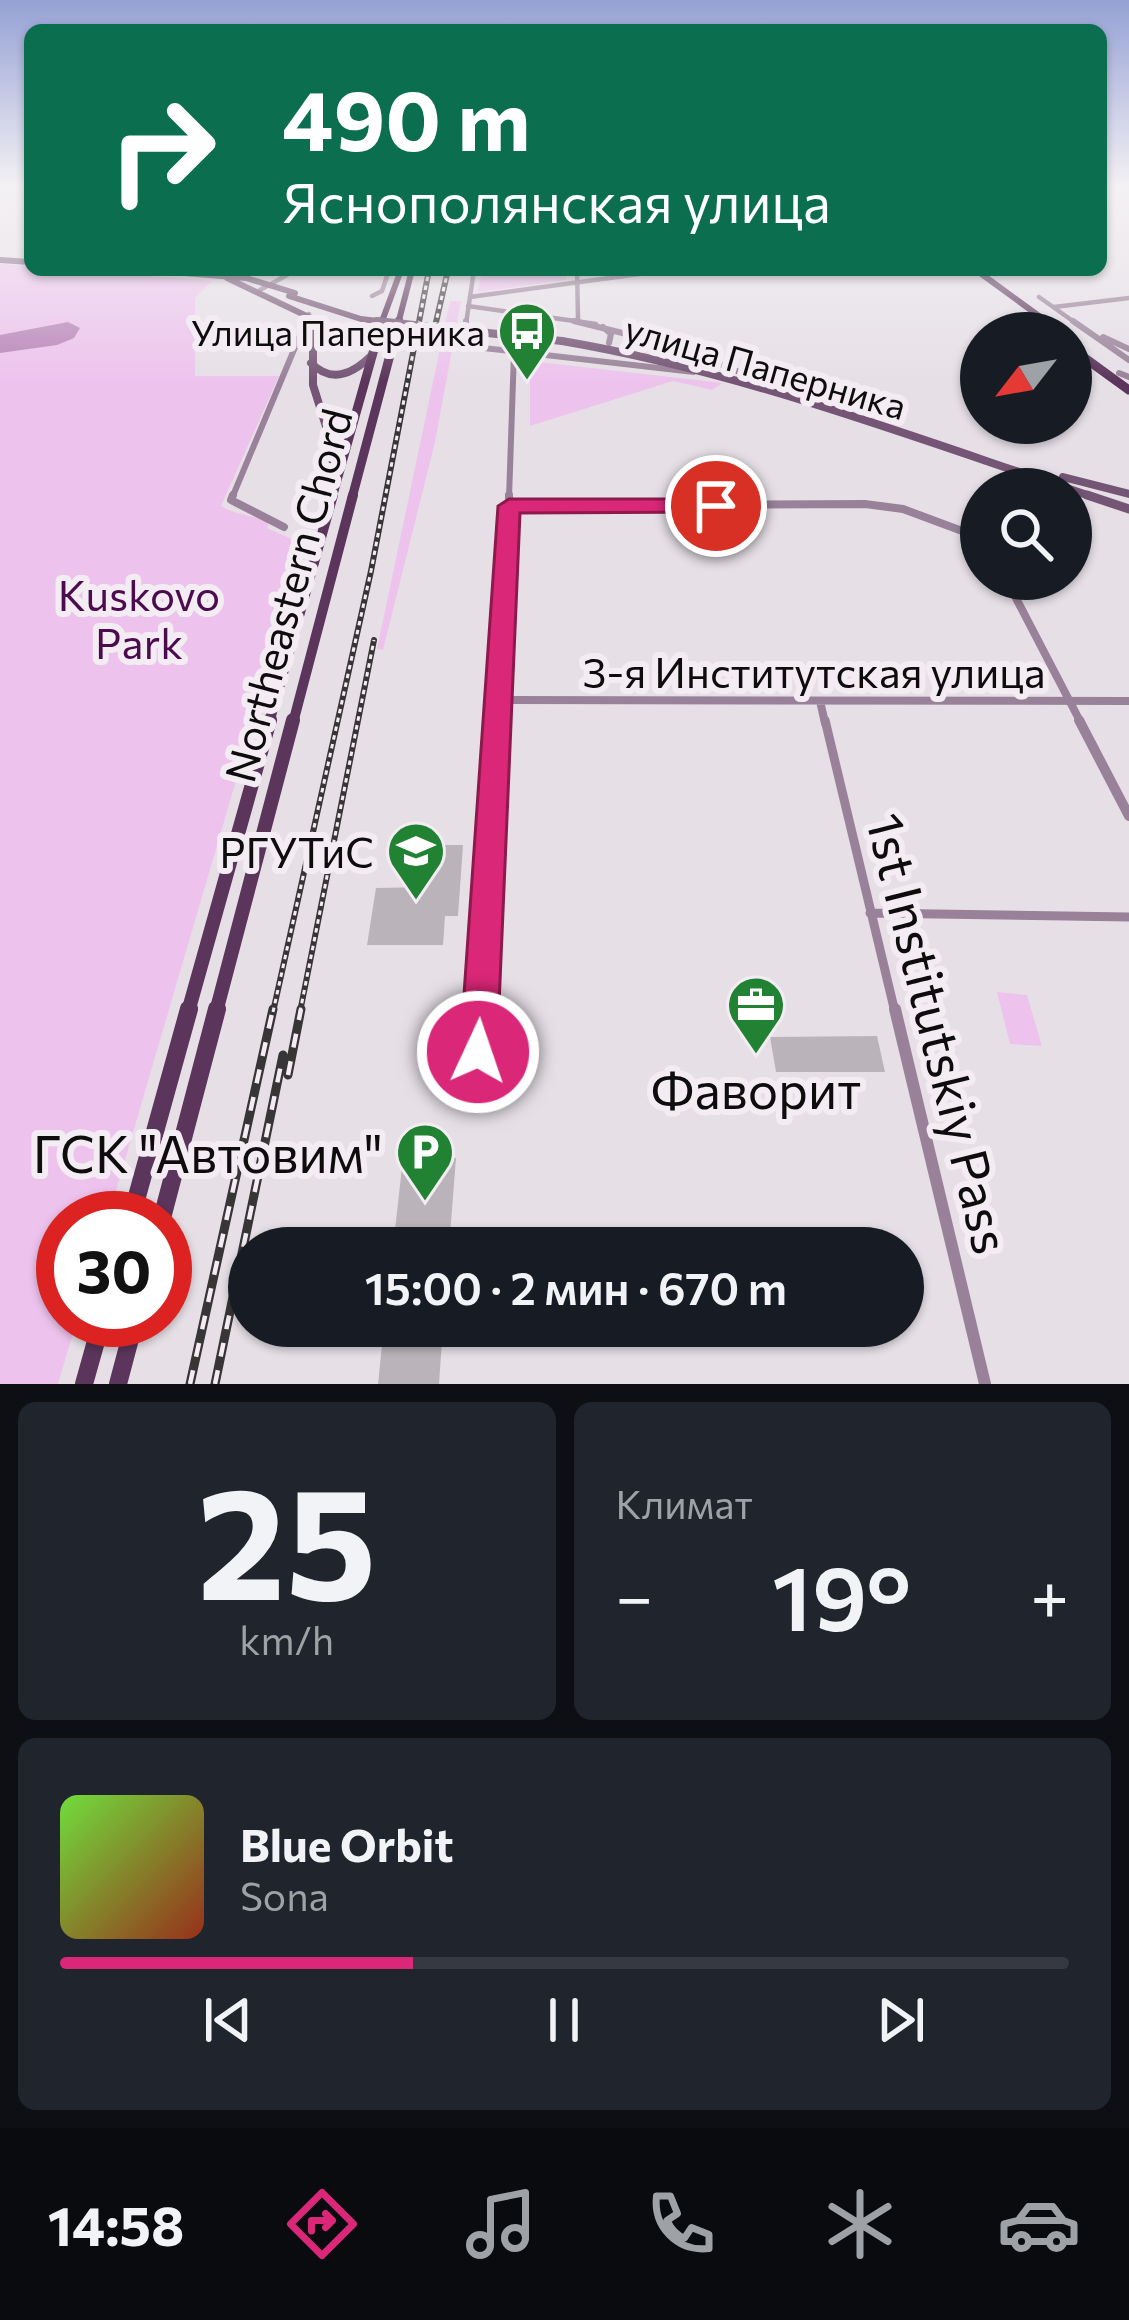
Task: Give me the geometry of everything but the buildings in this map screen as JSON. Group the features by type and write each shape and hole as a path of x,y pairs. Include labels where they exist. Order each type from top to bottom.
{"main road":[{"path":"226,276 361,319 563,339"},
{"name":"Northeastern Chord","path":"139,1191 372,355 399,276"},
{"name":"Northeastern Chord","path":"169,1191 410,276"},
{"path":"973,276 1022,312"},
{"path":"984,276 1034,312"},
{"path":"265,287 309,314 315,323 311,363 334,458 335,491"},
{"name":"улица Паперника","path":"563,339 609,343 768,383 1129,494"},
{"name":"улица Паперника","path":"563,339 724,376 1129,509"},
{"path":"1092,353 1125,377"},
{"path":"311,363 323,374 346,375 362,368 372,355"},
{"path":"1092,363 1129,390"},
{"path":"84,1384 94,1347"},
{"path":"118,1384 128,1347"}],"street":[{"path":"265,287 284,276"},
{"path":"286,276 283,285 292,295"},
{"path":"372,296 382,291 387,276"},
{"path":"473,276 463,343 724,376"},
{"path":"578,276 578,319"},
{"path":"470,297 624,276"},
{"path":"1039,297 1061,312"},
{"path":"1054,307 1129,298"},
{"path":"468,306 598,324 670,345 768,383"},
{"path":"284,527 231,500 309,314"},
{"name":"улица Паперника","path":"598,324 611,334 609,343"},
{"path":"1092,332 1125,347"},
{"path":"1092,335 1129,360"},
{"name":"улица Паперника","path":"591,345 608,356 593,360"},
{"path":"1112,348 1125,347"},
{"path":"478,1052 514,352"},
{"path":"509,506 865,504 903,509 960,530"},
{"path":"1017,600 1129,816"},
{"name":"3-я Институтская улица","path":"499,700 1129,701"},
{"name":"1st Institutskiy Pass","path":"820,701 985,1384"},
{"path":"870,913 1129,917"}],"green space":[{"name":"Kuskovo Park","path":"0,264 24,266 24,276 212,281 195,298 195,376 279,376 221,506 263,520 269,523 267,528 305,545 116,1191 36,1191 36,1347 69,1347 58,1384 0,1384"},
{"path":"481,276 566,276 566,280 478,292"},
{"path":"450,301 461,301 435,442 383,650 377,649"},
{"path":"530,361 723,383 712,390 673,381 530,426"},
{"path":"997,992 1027,995 1042,1046 1010,1044"}],"shaded area":[{"path":"68,322 80,328 74,338 0,353 0,335"}],"railway":[{"path":"273,1012 371,571 428,276"},
{"path":"431,344 447,276"},
{"path":"300,1012 374,640"},
{"path":"190,1384 273,1009"},
{"path":"288,1075 301,1009"},
{"path":"215,1384 283,1055"}],"place":[{"name":"Улица Паперника","path":"527,382"},
{"name":"РГУТиС","path":"416,902"},
{"name":"Фаворит","path":"756,1056"},
{"name":"ГСК \"Автовим\"","path":"425,1203"}],"route":[{"path":"478,1052 509,506 716,506"}]}
